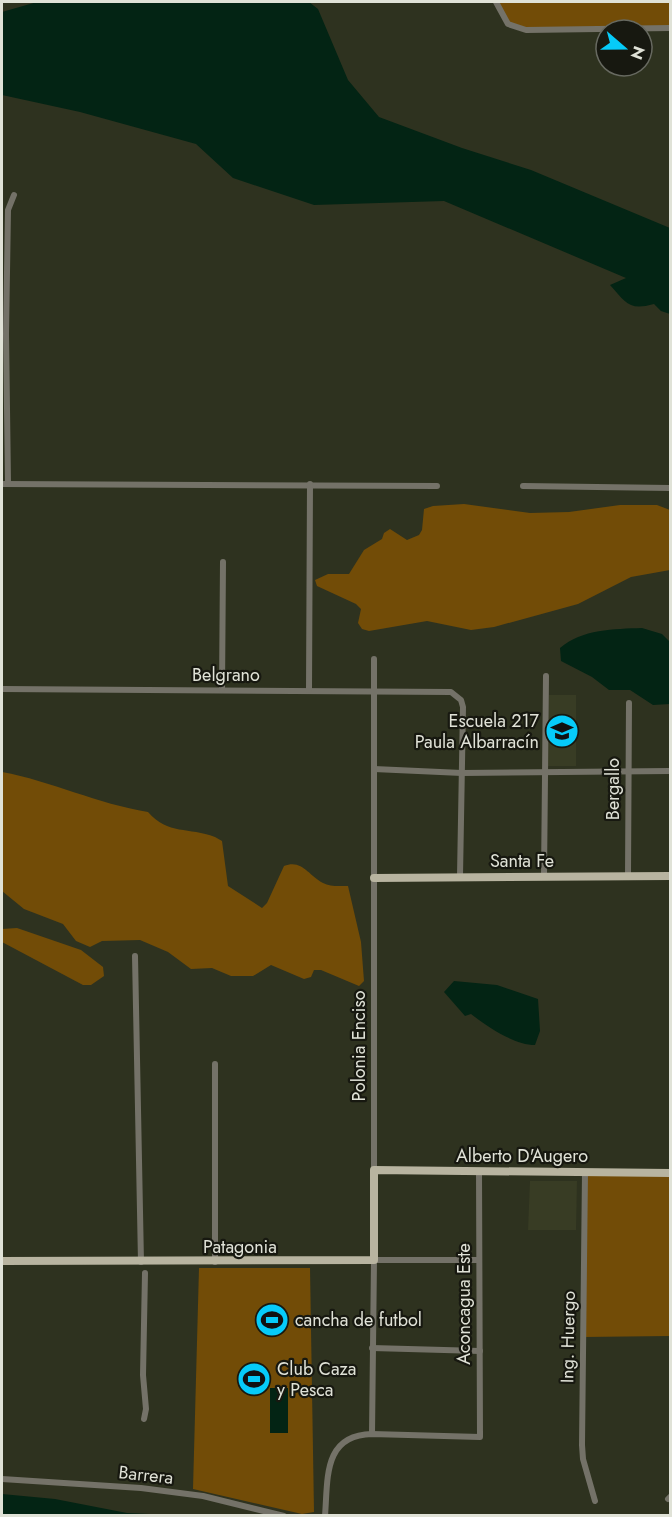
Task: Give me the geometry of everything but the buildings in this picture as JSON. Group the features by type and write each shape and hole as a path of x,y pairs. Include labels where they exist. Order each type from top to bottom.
{"main road":[{"name":"Santa Fe","path":"374,878 670,876"},
{"name":"Alberto D'Augero","path":"374,1170 670,1173"},
{"name":"Polonia Enciso","path":"374,1170 374,1260"},
{"name":"Patagonia","path":"2,1261 144,1266 215,1262 374,1260"}],"street":[{"path":"496,2 508,24 526,30 670,28"},
{"path":"14,195 8,210 5,484 437,486"},
{"path":"309,690 310,484"},
{"path":"524,486 670,488"},
{"path":"222,690 223,562"},
{"name":"Polonia Enciso","path":"374,659 374,1170"},
{"path":"544,877 546,676"},
{"name":"Belgrano","path":"2,689 451,692 461,700 463,707 462,773"},
{"name":"Bergallo","path":"628,875 630,703"},
{"path":"374,770 462,773 670,771"},
{"path":"460,876 462,773"},
{"path":"135,956 144,1266 143,1375 146,1409 144,1419"},
{"path":"215,1064 215,1262"},
{"name":"Aconcagua Este","path":"372,1434 480,1437 479,1171"},
{"name":"Ing. Huergo","path":"585,1172 582,1445 583,1459 595,1501"},
{"name":"Polonia Enciso","path":"372,1434 374,1260"},
{"name":"Patagonia","path":"374,1260 479,1260"},
{"path":"372,1348 480,1351"},
{"path":"326,1515 332,1457 346,1439 357,1434 372,1434"},
{"name":"Barrera","path":"2,1479 141,1488 203,1496 285,1515"}],"shaded area":[{"path":"37,2 309,2 318,9 348,80 379,117 462,148 531,170 670,228 670,314 661,311 654,304 639,307 624,301 610,285 626,278 444,201 314,205 233,178 196,144 80,112 2,95 2,12"},
{"path":"495,2 670,2 670,28 654,28 654,18 594,18 594,29 526,30 508,24"},
{"path":"464,504 530,513 569,512 620,505 657,505 670,510 670,570 631,577 578,604 494,627 471,630 427,621 369,631 362,629 358,623 361,609 356,604 317,586 315,580 328,574 349,574 364,550 382,539 384,533 390,529 407,540 419,535 422,530 424,509 433,506"},
{"path":"642,628 662,634 670,642 670,704 653,705 630,690 609,690 592,677 561,661 560,648 578,637 599,631"},
{"name":"Escuela 217 Paula Albarracín","path":"549,695 576,695 576,766 548,766"},
{"path":"2,772 111,804 148,812 163,824 171,827 215,837 222,841 228,886 262,908 267,903 284,866 290,864 300,866 326,884 348,886 361,942 364,981 359,986 321,970 314,970 311,977 304,979 271,965 253,976 231,976 212,968 191,969 168,952 140,940 102,941 90,947 76,941 63,924 24,909 2,891"},
{"path":"17,928 81,950 103,967 104,976 91,985 83,985 2,942 2,929"},
{"path":"454,981 497,985 538,999 540,1031 535,1045 510,1039 471,1014 465,1016 444,992"},
{"path":"585,1172 670,1173 670,1336 583,1337"},
{"path":"530,1181 577,1181 576,1230 528,1230"},
{"name":"Club Caza y Pesca","path":"199,1268 310,1268 314,1512 302,1514 193,1489"},
{"path":"270,1388 288,1388 288,1433 270,1433"},
{"path":"2,1494 55,1499 127,1513 172,1515 2,1515"}],"place":[{"name":"Escuela 217 Paula Albarracín","path":"562,731"},
{"name":"cancha de futbol","path":"272,1320"},
{"name":"Club Caza y Pesca","path":"254,1379"}]}
